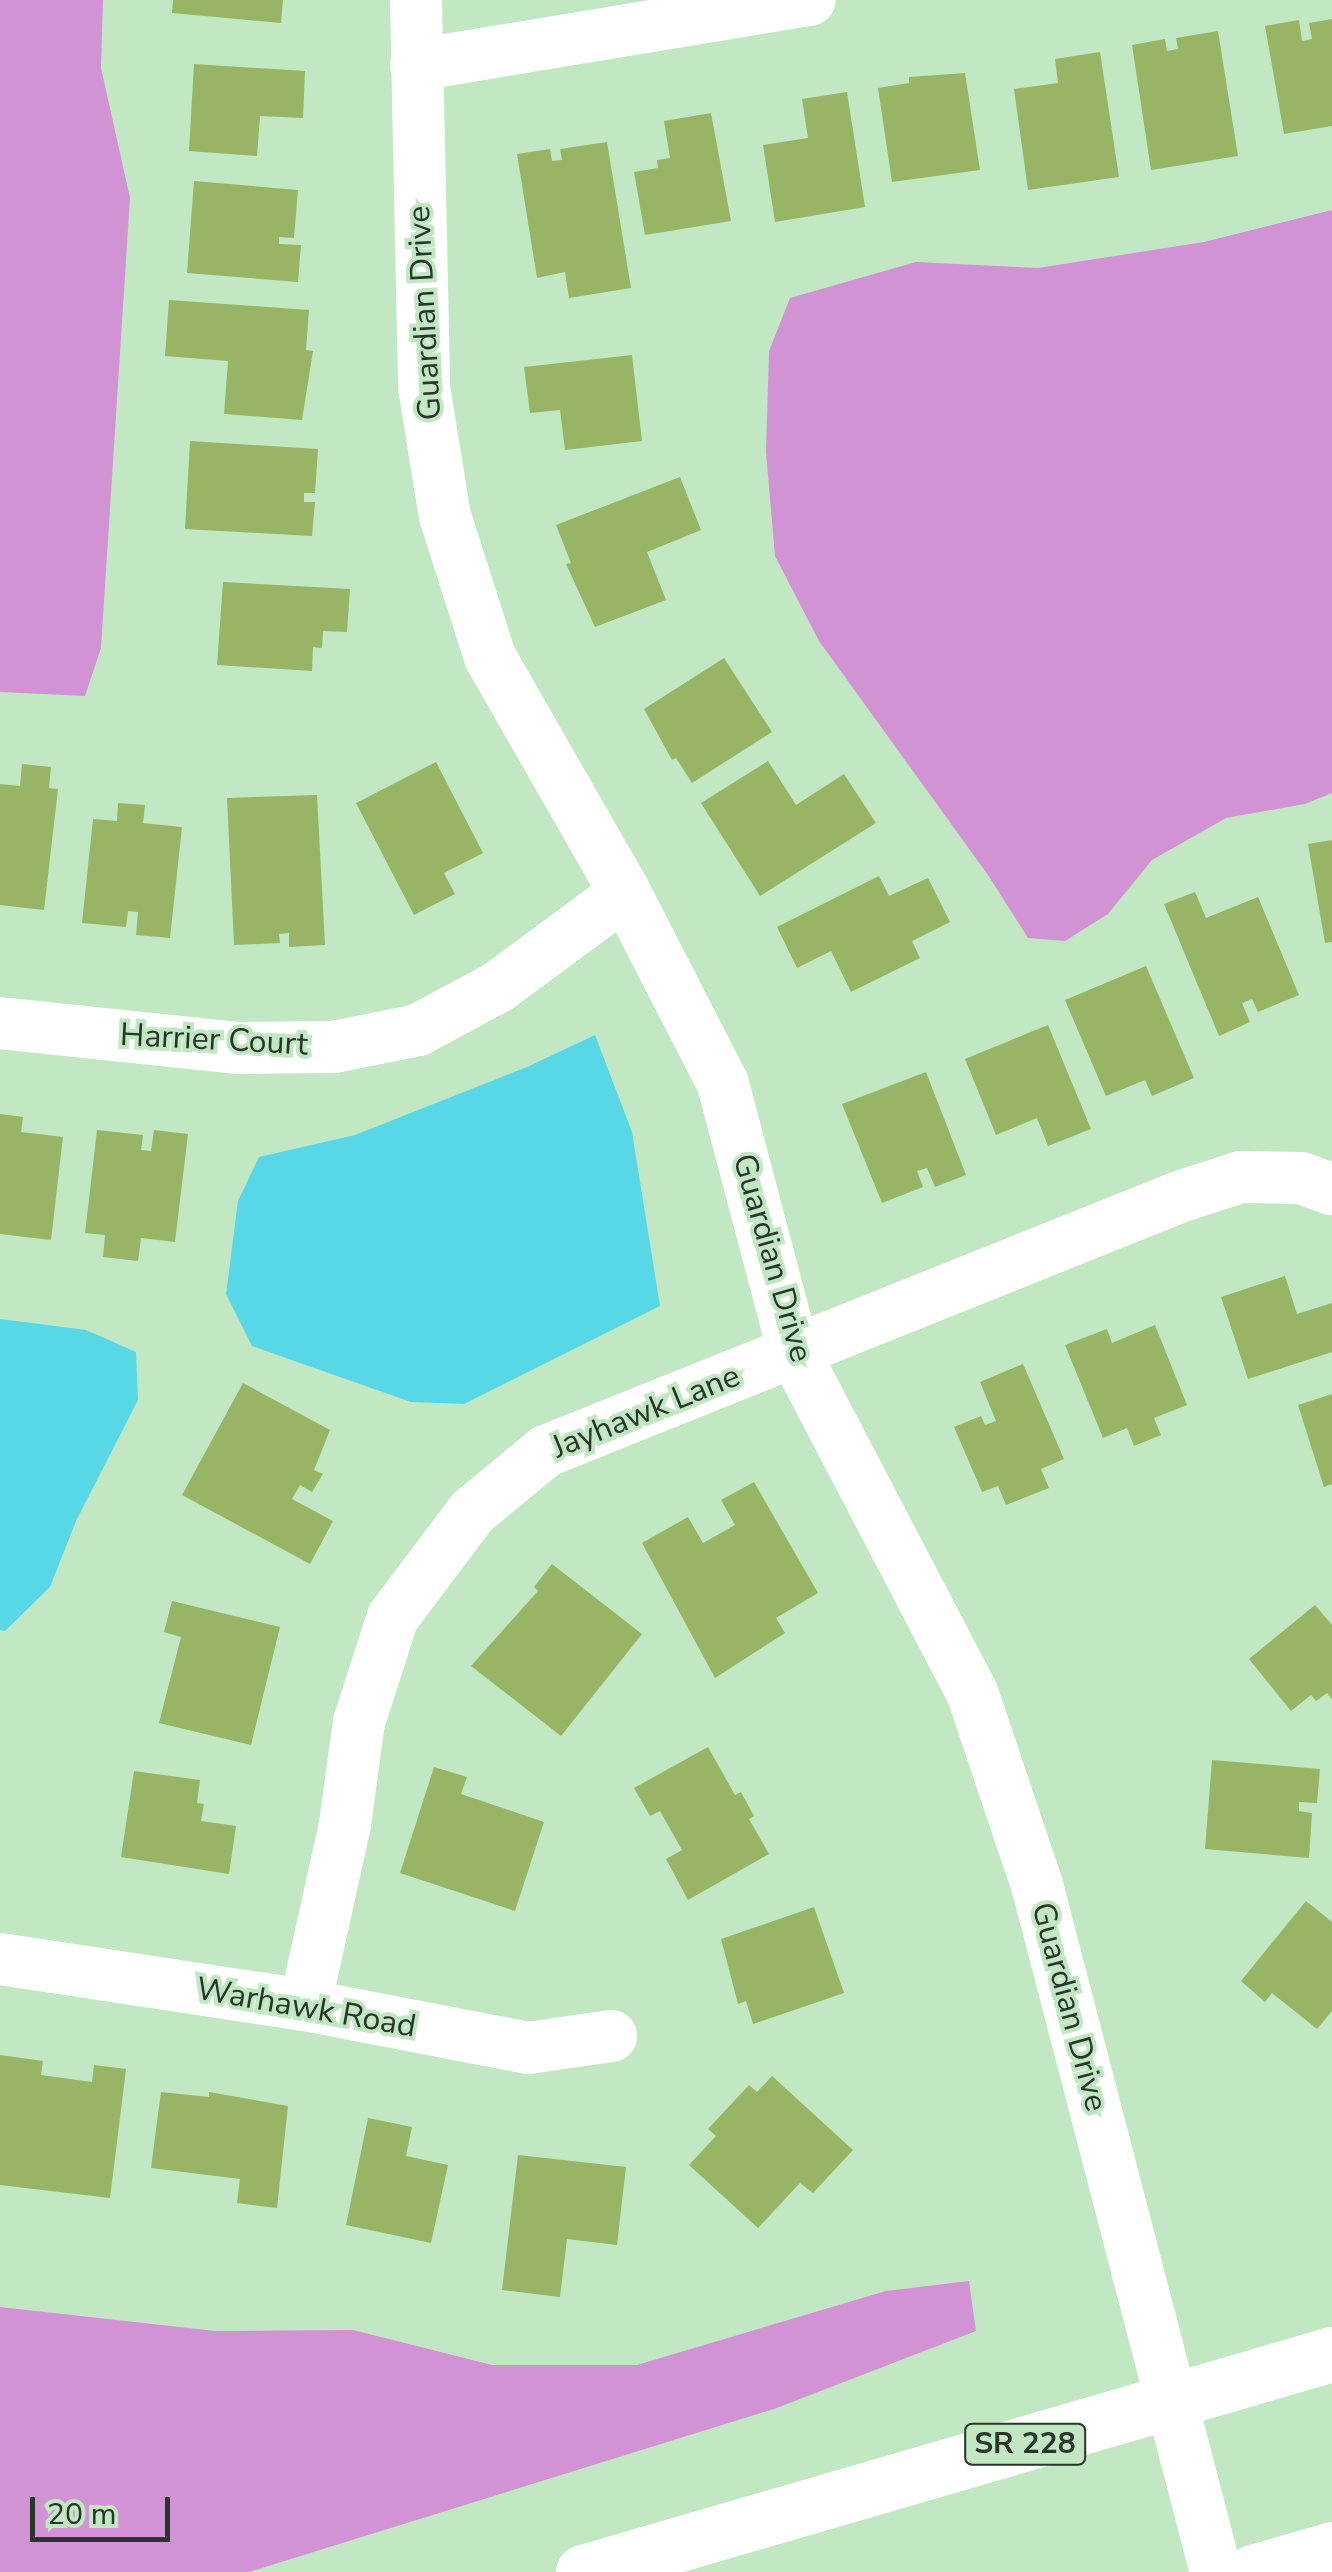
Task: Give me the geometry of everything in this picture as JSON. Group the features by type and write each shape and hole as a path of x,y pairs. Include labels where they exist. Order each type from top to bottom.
{"main road":[{"name":"SR 228","path":"583,2572 1332,2354"},
{"path":"1253,2572 1332,2549"}],"street":[{"name":"Guardian Drive","path":"416,0 424,387 445,516 490,658 625,893 723,1084 794,1352 972,1692 1037,1884 1216,2572"},
{"path":"416,65 810,0"},
{"name":"Harrier Court","path":"0,1024 237,1048 334,1046 418,1030 498,987 625,893"},
{"name":"Jayhawk Lane","path":"305,2005 345,1824 358,1722 393,1618 428,1565 472,1512 546,1451 1179,1197 1241,1178 1300,1178 1332,1189"},
{"name":"Warhawk Road","path":"0,1959 305,2005 528,2048 611,2036"}],"shaded area":[{"path":"0,0 103,0 101,68 130,198 101,648 85,696 0,692"},
{"path":"1332,210 1332,793 1305,804 1226,818 1152,860 1108,914 1065,941 1028,938 988,875 819,641 775,556 766,452 769,351 790,298 916,262 1038,268 1204,242"},
{"path":"969,2281 976,2331 774,2409 249,2572 0,2572 0,2307 215,2331 353,2330 492,2365 637,2365 886,2291"}],"water":[{"path":"595,1035 632,1132 660,1306 464,1404 411,1402 252,1346 226,1294 238,1201 259,1157 355,1135 527,1067"},
{"path":"0,1319 86,1330 136,1352 138,1400 76,1521 50,1587 5,1631 0,1630"}],"building":[{"path":"173,0 283,0 281,23 172,13"},
{"path":"1332,19 1332,126 1284,134 1265,26 1299,20 1302,41 1312,39 1309,23"},
{"path":"1218,31 1238,156 1151,170 1132,45 1165,39 1167,51 1178,49 1176,38"},
{"path":"1100,52 1119,177 1028,190 1014,89 1058,83 1055,59"},
{"path":"194,64 305,71 303,118 260,116 257,156 189,151"},
{"path":"965,73 980,170 892,182 878,88 909,83 909,77"},
{"path":"847,92 865,207 775,222 763,145 808,138 802,99"},
{"path":"711,113 731,221 645,235 634,172 658,168 657,160 670,158 664,121"},
{"path":"607,142 631,288 569,298 565,272 537,278 517,154 550,149 552,161 562,160 560,149"},
{"path":"194,181 298,190 294,238 279,237 279,244 301,245 298,282 187,273"},
{"path":"169,300 309,310 306,350 313,351 302,420 224,414 228,361 165,356"},
{"path":"632,355 642,441 565,450 560,410 530,413 524,367"},
{"path":"190,441 318,449 315,493 304,493 304,502 315,502 312,536 185,529"},
{"path":"680,477 701,530 647,552 666,600 595,627 566,564 571,563 556,525"},
{"path":"223,582 350,589 347,632 323,631 322,648 313,647 312,671 217,665"},
{"path":"724,658 772,732 692,783 676,758 672,760 644,709"},
{"path":"768,761 796,805 844,774 876,823 760,896 701,803"},
{"path":"436,762 483,853 444,873 455,894 414,915 356,803"},
{"path":"22,764 51,767 49,788 58,789 44,910 0,905 0,784 20,786"},
{"path":"317,795 325,945 289,947 289,933 279,934 280,943 234,945 227,798"},
{"path":"118,803 145,805 143,823 182,827 170,938 136,935 138,912 128,911 126,927 82,923 93,819 117,821"},
{"path":"1332,840 1332,942 1325,943 1308,844"},
{"path":"879,876 889,896 928,878 950,922 912,941 920,958 851,992 831,951 797,968 777,927"},
{"path":"1195,892 1206,918 1258,897 1299,995 1258,1012 1252,999 1242,1003 1250,1022 1219,1036 1164,904"},
{"path":"1146,966 1194,1078 1152,1096 1145,1080 1106,1096 1065,1000"},
{"path":"1048,1025 1091,1129 1048,1146 1037,1118 996,1135 965,1059"},
{"path":"926,1072 966,1175 935,1187 927,1168 917,1171 923,1187 882,1203 842,1104"},
{"path":"0,1114 23,1117 21,1132 63,1137 51,1240 0,1234"},
{"path":"97,1130 143,1135 141,1150 151,1151 154,1130 188,1134 175,1242 141,1238 138,1261 103,1257 105,1235 85,1233"},
{"path":"1285,1276 1297,1314 1332,1303 1332,1352 1248,1379 1221,1297"},
{"path":"1155,1325 1187,1405 1154,1418 1161,1435 1134,1446 1127,1428 1103,1438 1065,1345 1107,1329 1112,1343"},
{"path":"1023,1364 1064,1459 1041,1469 1049,1488 1006,1505 998,1486 982,1492 954,1427 981,1416 985,1425 996,1421 980,1382"},
{"path":"243,1383 330,1430 314,1470 323,1474 312,1492 300,1485 292,1499 333,1521 310,1564 182,1495"},
{"path":"1332,1394 1332,1484 1324,1487 1298,1405"},
{"path":"754,1482 818,1593 776,1618 785,1633 715,1678 642,1543 688,1517 703,1543 735,1525 721,1500"},
{"path":"552,1564 642,1634 561,1736 471,1666 538,1591 534,1587"},
{"path":"172,1601 280,1627 251,1745 159,1723 181,1637 164,1632"},
{"path":"1315,1605 1332,1625 1332,1699 1327,1693 1316,1701 1311,1695 1291,1711 1249,1659"},
{"path":"708,1747 735,1795 741,1792 754,1816 749,1819 769,1854 688,1900 666,1859 682,1850 660,1811 650,1816 634,1788"},
{"path":"1212,1760 1320,1769 1317,1803 1299,1802 1299,1811 1312,1813 1309,1858 1205,1849"},
{"path":"434,1767 467,1777 461,1794 544,1822 515,1911 400,1873"},
{"path":"134,1771 200,1780 197,1803 204,1804 201,1821 236,1826 229,1874 121,1857"},
{"path":"1306,1901 1332,1922 1332,2011 1317,2029 1272,1993 1265,2002 1241,1981"},
{"path":"814,1907 844,1993 753,2024 746,2001 738,2004 721,1939"},
{"path":"0,2055 43,2061 41,2075 92,2082 94,2065 126,2069 110,2198 0,2185"},
{"path":"772,2076 853,2150 813,2193 800,2183 758,2228 689,2165 716,2136 708,2129 749,2085 757,2092"},
{"path":"161,2092 209,2097 209,2092 288,2106 277,2208 237,2203 240,2179 151,2168"},
{"path":"368,2118 412,2127 406,2156 448,2165 431,2243 346,2225"},
{"path":"518,2155 626,2167 617,2245 567,2239 560,2297 502,2290"}]}
